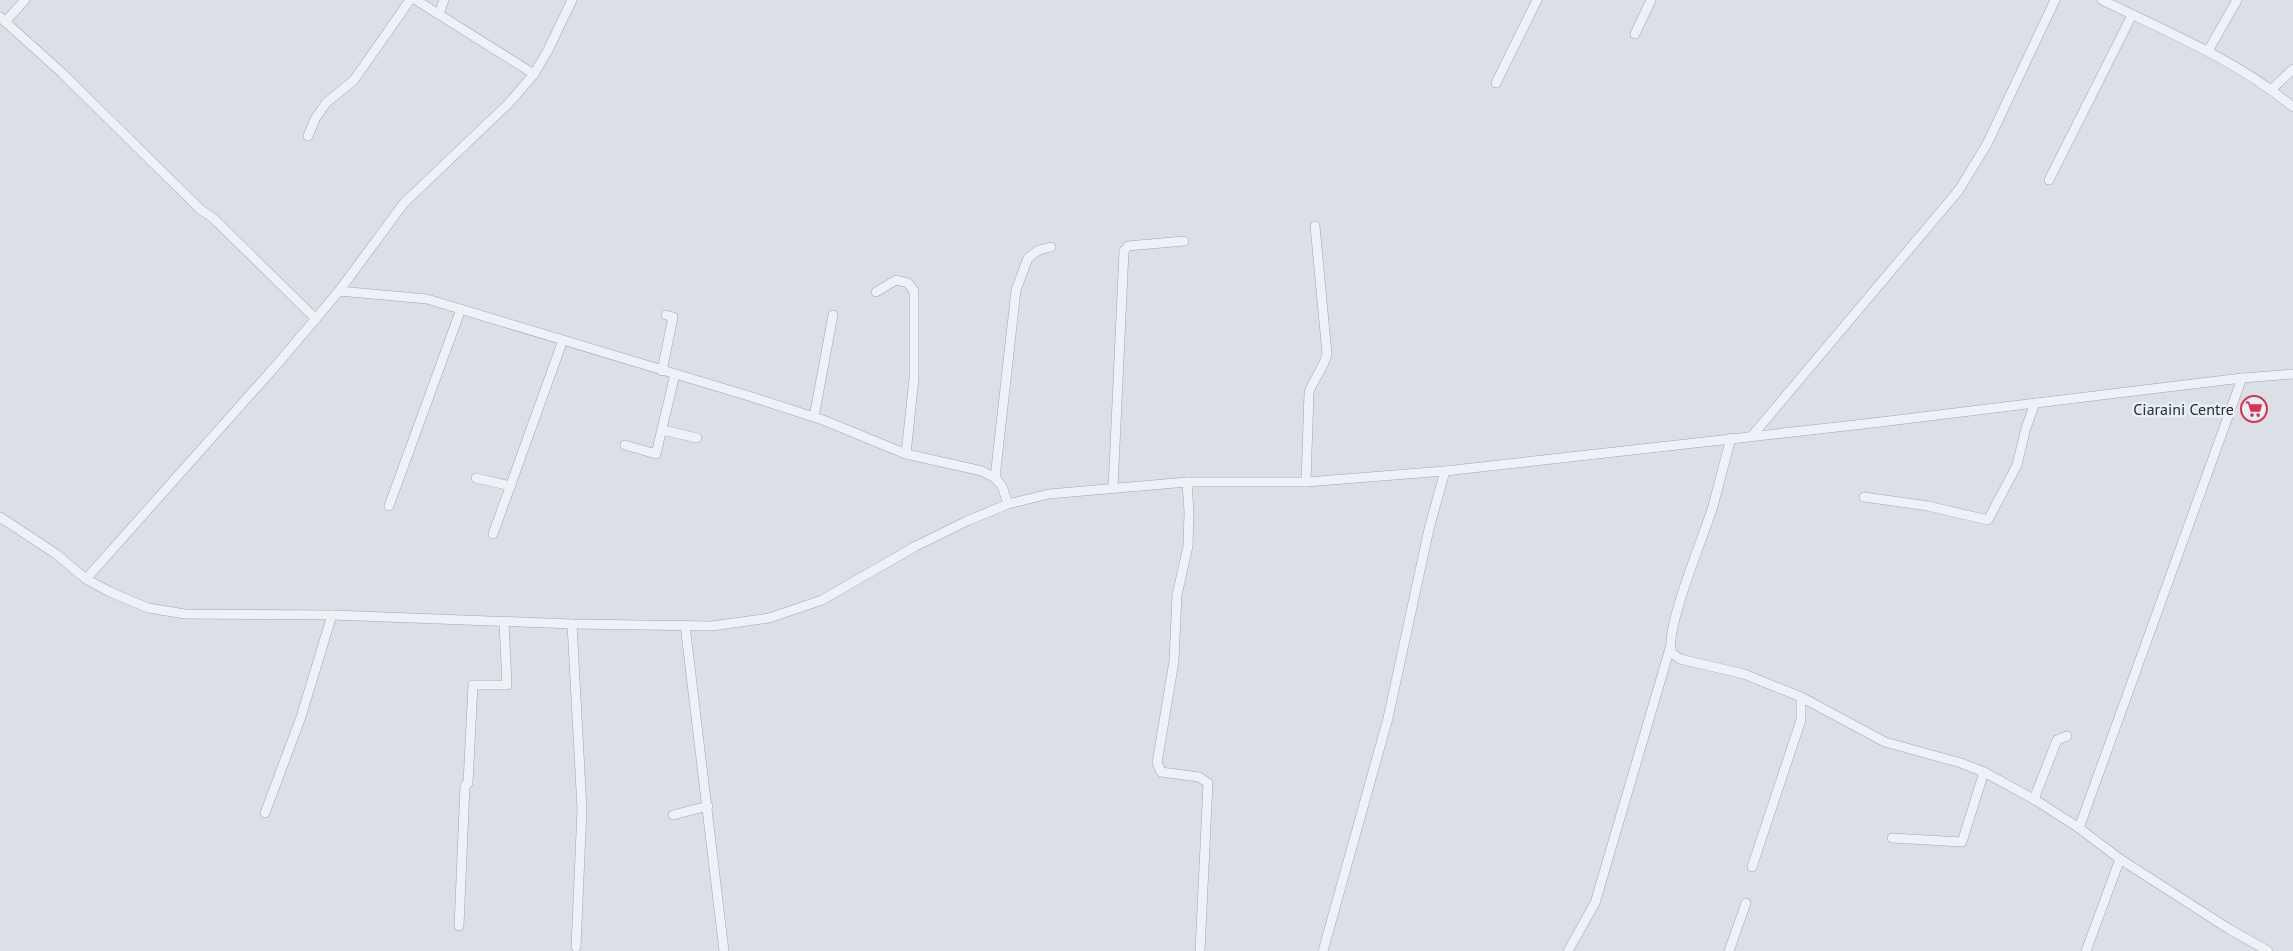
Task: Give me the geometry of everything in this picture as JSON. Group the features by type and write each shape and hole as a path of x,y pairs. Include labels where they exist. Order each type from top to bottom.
{"street":[{"path":"26,0 2,19 62,73 316,319"},
{"path":"308,136 315,119 327,104 354,80 410,0"},
{"path":"416,0 534,74"},
{"path":"439,14 444,0"},
{"path":"86,579 316,319 404,203 500,111 534,74 572,0"},
{"path":"1496,83 1537,0"},
{"path":"1635,34 1651,0"},
{"path":"1752,436 1959,190 1987,144 2055,0"},
{"path":"2102,0 2208,51 2272,89 2293,107"},
{"path":"2208,51 2237,0"},
{"path":"2049,180 2132,15"},
{"path":"2272,89 2293,69"},
{"path":"1306,482 1310,393 1312,382 1325,363 1327,354 1315,226"},
{"path":"1113,489 1124,251 1128,246 1184,241"},
{"path":"995,478 1016,290 1028,258 1039,250 1051,247"},
{"path":"876,292 896,280 908,283 914,291 914,378 906,454"},
{"path":"339,291 412,296 814,417 906,454 982,471 995,478 1002,486 1008,504"},
{"path":"389,506 461,309"},
{"path":"662,371 673,317 666,315"},
{"path":"814,417 833,315"},
{"path":"494,534 563,340"},
{"path":"625,445 656,454 675,374"},
{"path":"0,517 56,554 86,579 110,592 148,608 185,614 332,615 572,624 712,626 757,620 822,600 916,546 967,520 1008,504 1049,494 1187,482 1306,482 1445,471 2242,378 2293,374"},
{"path":"2079,828 2242,378"},
{"path":"1864,497 1928,506 1988,520 2017,465 2035,403"},
{"path":"662,430 697,438"},
{"path":"1568,951 1594,903 1670,648 1684,587 1712,507 1731,438"},
{"path":"1323,951 1388,718 1445,471"},
{"path":"476,478 511,486"},
{"path":"1187,482 1188,546 1177,595 1174,661 1157,763 1161,772 1199,777 1208,783 1200,951"},
{"path":"265,813 301,717 332,615"},
{"path":"459,926 465,786 468,783 473,685 507,685 504,622"},
{"path":"572,624 582,810 576,947"},
{"path":"685,625 724,951"},
{"path":"1670,648 1672,653 1680,659 1744,674 1801,698 1885,742 1941,757 1984,772 2034,799 2079,828 2120,859 2229,929 2268,951"},
{"path":"1752,867 1801,720 1801,698"},
{"path":"2034,799 2057,741 2067,736"},
{"path":"1892,838 1962,842 1984,772"},
{"path":"673,815 708,806"},
{"path":"2086,951 2120,859"},
{"path":"1729,951 1746,903"}],"place":[{"name":"Ciaraini Centre","path":"2254,409"}]}
